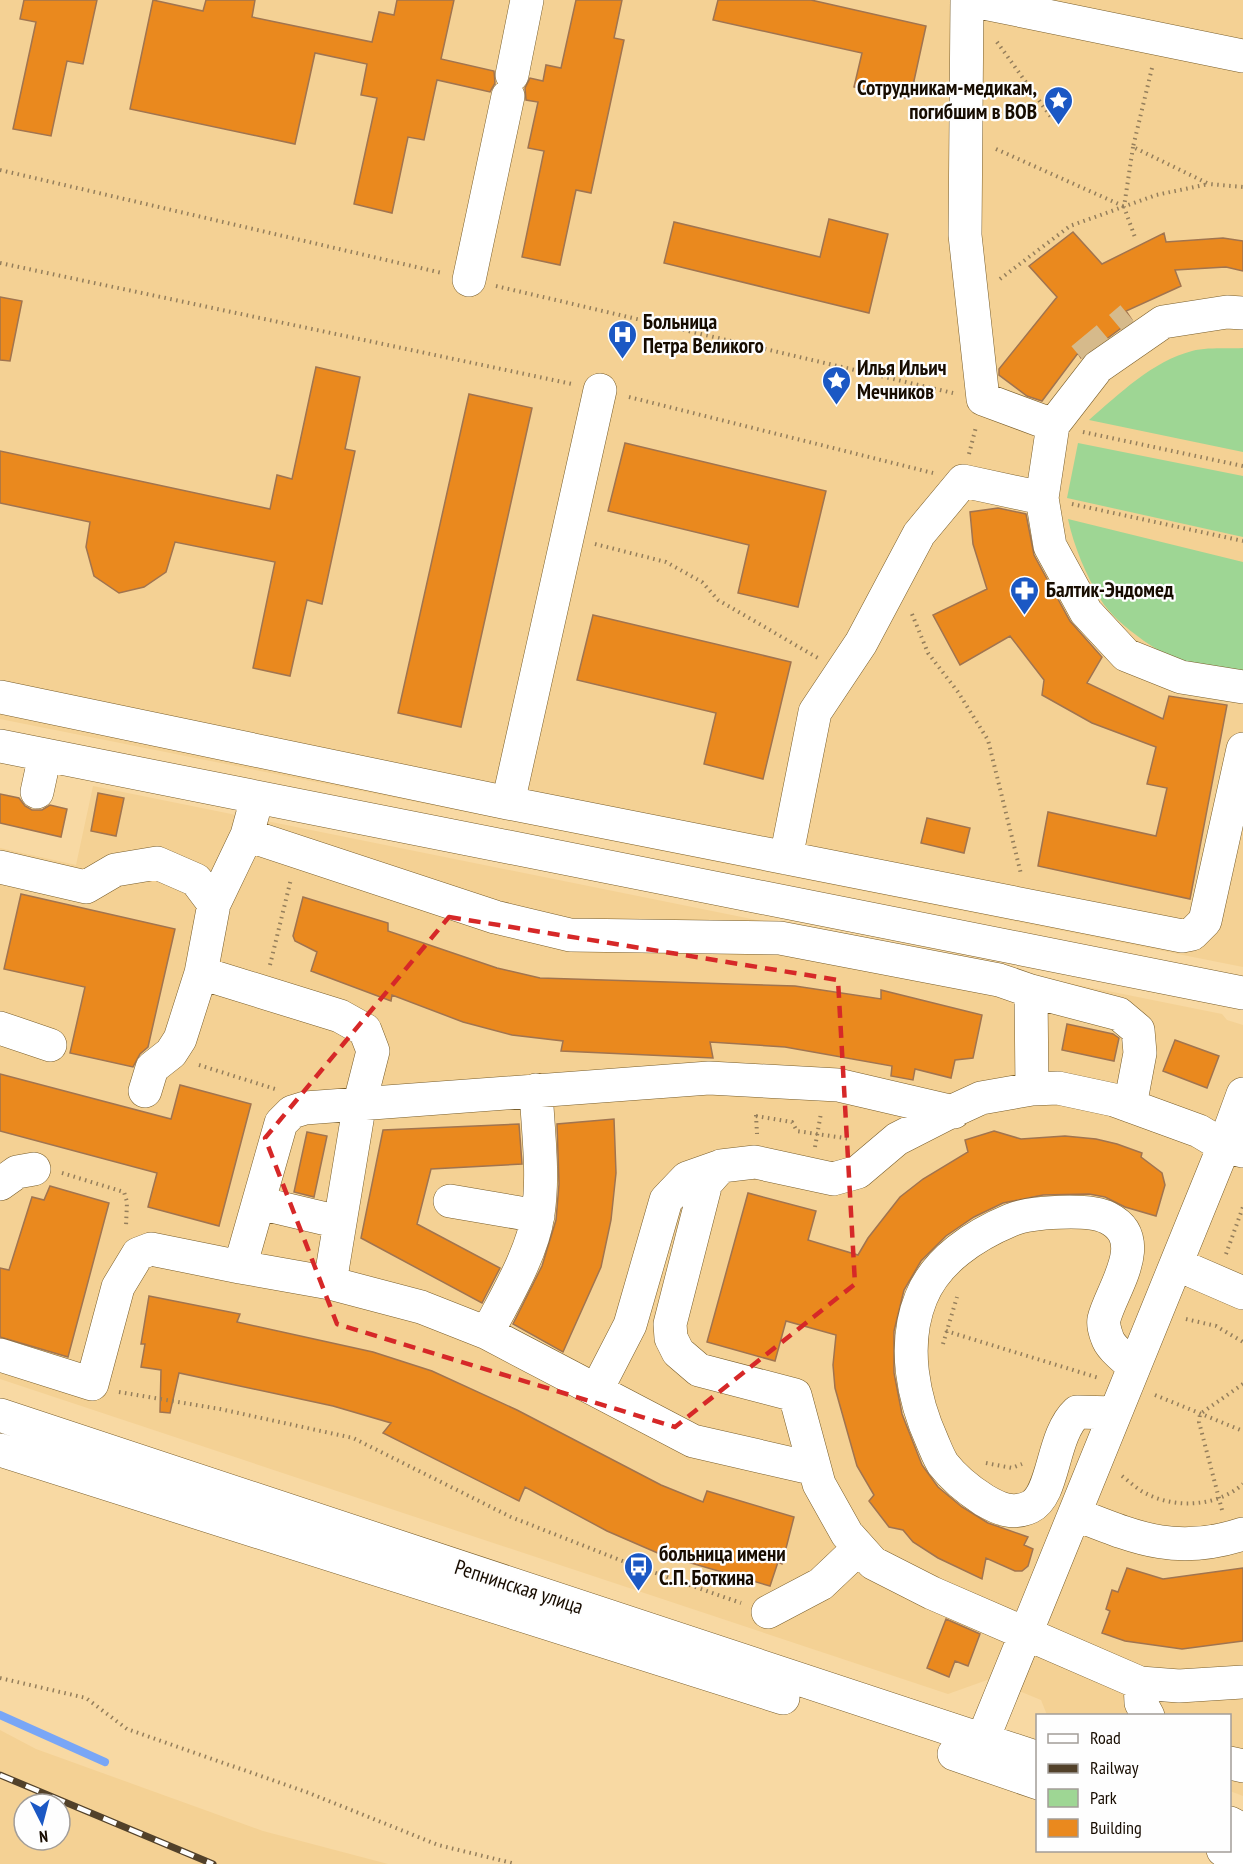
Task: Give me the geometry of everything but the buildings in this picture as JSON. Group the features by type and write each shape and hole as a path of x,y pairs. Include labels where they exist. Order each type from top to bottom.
{"street":[{"path":"469,280 527,0"},
{"path":"1062,413 983,399 965,235 968,0 1243,56"},
{"path":"1062,413 1098,366 1163,322 1227,312 1243,313"},
{"path":"1131,318 1195,317"},
{"path":"1082,359 1062,413 1042,498 1050,546 1086,612 1126,655 1181,677 1243,687"},
{"path":"508,803 600,390"},
{"path":"786,858 815,712 861,643 919,534 963,481 1042,498"},
{"path":"0,697 508,803 1182,936 1192,934 1205,921 1243,750"},
{"path":"0,746 1243,993"},
{"path":"37,792 45,755"},
{"path":"145,1091 152,1068 171,1053 180,1039 201,973 213,904 247,835 258,796"},
{"path":"247,835 495,917 570,935 780,938 999,980 1031,992 1119,1014 1138,1030 1140,1053 1130,1106"},
{"path":"0,867 86,887 115,870 156,863 196,880 213,904"},
{"path":"201,973 340,1016 365,1030 373,1052 360,1102 330,1283"},
{"path":"1031,992 1032,1089"},
{"path":"0,1028 50,1045"},
{"path":"240,1267 281,1123 292,1112 305,1108 360,1102 709,1078 823,1084 954,1112"},
{"path":"597,1389 630,1325 666,1200 687,1178 736,1162 755,1162 833,1179 858,1172 897,1139 981,1098 1032,1089 1058,1088 1114,1100 1199,1131 1234,1149"},
{"path":"487,1333 518,1274 538,1216 541,1175 536,1090"},
{"path":"978,1751 1024,1632 1075,1514 1176,1264 1234,1149 1243,1094"},
{"path":"721,1166 706,1183 670,1324 671,1338 678,1352 699,1370 795,1395 819,1484 841,1524 873,1563 932,1593 1140,1683 1179,1686 1243,1682"},
{"path":"0,1184 17,1172 34,1169"},
{"path":"450,1201 538,1216"},
{"path":"259,1203 339,1222"},
{"path":"1055,1211 1107,1217 1121,1227 1128,1248 1124,1275 1104,1321 1107,1340 1125,1389 1077,1412 1065,1423 1044,1493 1033,1506 1017,1512 998,1509 974,1494 942,1463 924,1422 913,1378 912,1331 921,1297 942,1264 980,1233 1025,1214 1055,1211"},
{"path":"0,1355 92,1384 118,1287 138,1254 151,1249 330,1283 421,1307 487,1333 693,1441 814,1469"},
{"path":"1176,1264 1243,1293"},
{"name":"Репнинская улица","path":"0,1415 785,1700 1036,1758"},
{"name":"Репнинская улица","path":"0,1450 1036,1782"},
{"path":"1075,1514 1137,1539 1189,1545 1234,1536"},
{"path":"768,1612 821,1584 859,1548"},
{"path":"1140,1683 1141,1703 1147,1714"},
{"path":"1224,1852 1243,1861"}],"path":[{"path":"993,36 1051,117"},
{"path":"1136,240 1124,207 1133,147 1159,39"},
{"path":"965,135 1124,207"},
{"path":"1133,147 1209,184"},
{"path":"972,300 1070,226 1156,195 1209,184 1243,187"},
{"path":"0,263 600,390 963,481 983,399"},
{"path":"1062,413 1243,466"},
{"path":"1042,498 1243,541"},
{"path":"568,537 666,562 702,582 718,600 841,673"},
{"path":"911,612 928,654 958,692 988,740 1029,906"},
{"path":"264,992 297,853"},
{"path":"171,1053 190,1062 275,1089 292,1112"},
{"path":"754,1080 755,1162"},
{"path":"810,1174 818,1134 823,1084"},
{"path":"756,1116 792,1122 797,1131 854,1140 870,1162"},
{"path":"34,1169 73,1175 124,1192 127,1202 126,1234 138,1254"},
{"path":"1227,1264 1226,1251 1243,1207"},
{"path":"940,1355 945,1331 960,1287"},
{"path":"1182,1317 1216,1326 1243,1342"},
{"path":"945,1331 1200,1414 1243,1431"},
{"path":"92,1384 135,1397 220,1409 353,1438 511,1516 630,1564 768,1612"},
{"path":"1234,1536 1226,1526 1199,1422 1200,1414 1243,1384"},
{"path":"980,1460 1012,1468 1026,1462"},
{"path":"1122,1476 1145,1493 1178,1504 1218,1498 1243,1484"},
{"path":"0,1678 86,1698 128,1729 309,1793 438,1845 516,1864"}],"highlighted area":[{"path":"449,917 838,980 855,1284 675,1427 337,1324 265,1138"}],"shaded area":[{"name":"Больница Петра Великого","path":"0,0 1243,0 1243,967 0,719"},
{"path":"93,786 1222,1014 1227,1020 1243,1025 1243,1796 1231,1791 1231,1714 1047,1714 1041,1700 990,1679 948,1694 0,1379 0,848 76,865"},
{"path":"0,1730 36,1749 263,1831 388,1864 0,1864"}],"green space":[{"path":"1243,348 1243,452 1089,420 1137,380 1164,362 1192,351"},
{"path":"1078,443 1243,476 1243,537 1067,498"},
{"path":"1068,519 1243,562 1243,671 1203,668 1185,664 1144,641 1118,620 1108,610 1090,581 1077,550"}],"waterway":[{"path":"0,1715 105,1762"}],"tunnel":[{"path":"1082,359 1131,318"}],"railway":[{"path":"0,1775 213,1864"}],"place":[{"name":"Сотрудникам-медикам, погибшим в ВОВ","path":"1058,126"},
{"name":"Больница Петра Великого","path":"622,360"},
{"name":"Илья Ильич Мечников","path":"836,406"},
{"name":"Балтик-Эндомед","path":"1025,616"},
{"name":"больница имени С.П. Боткина","path":"638,1592"}]}
